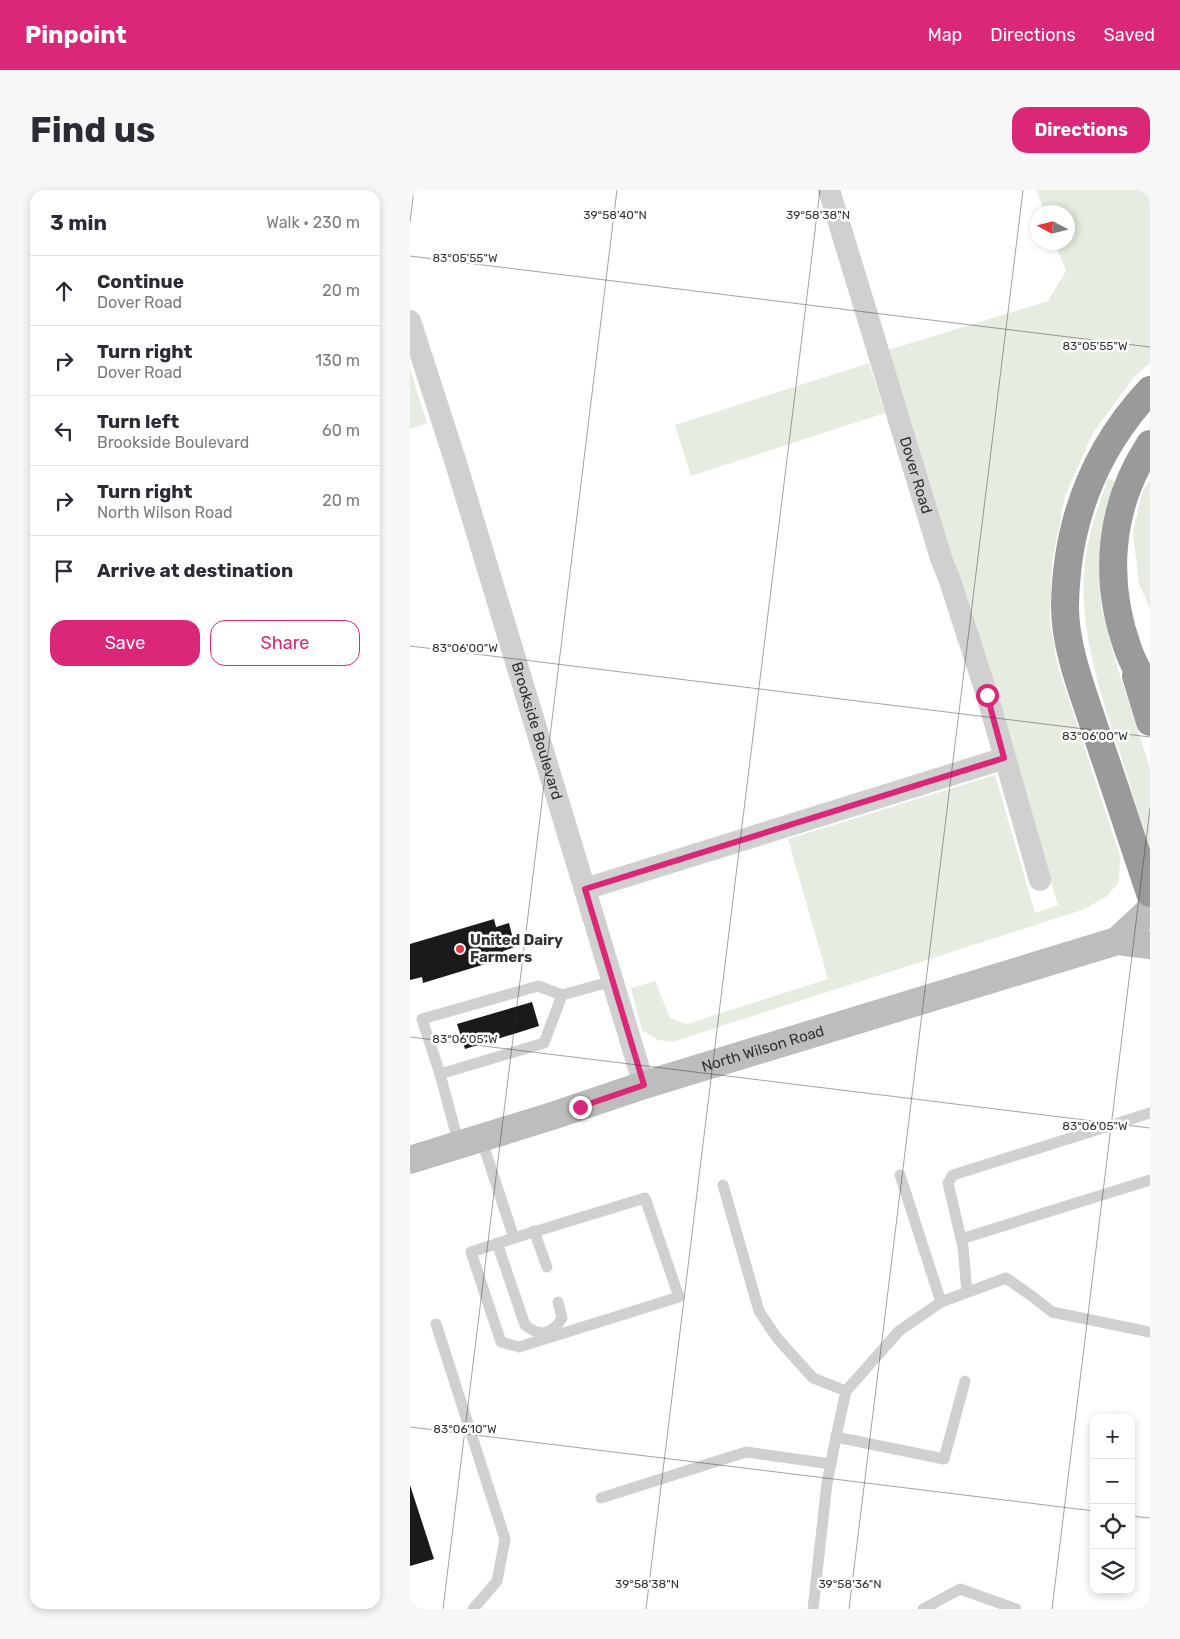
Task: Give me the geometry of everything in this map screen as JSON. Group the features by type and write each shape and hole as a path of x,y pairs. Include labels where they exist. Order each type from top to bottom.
{"highway":[{"path":"1150,390 1114,434 1092,474 1078,518 1069,560 1065,608 1072,654 1082,691 1150,893"},
{"path":"1150,444 1137,464 1121,503 1114,541 1115,591 1119,620 1150,722"},
{"path":"1128,651 1150,693"}],"main road":[{"name":"North Wilson Road","path":"1117,941 1150,910"},
{"name":"North Wilson Road","path":"412,1155 470,1142 644,1085 1117,941 1150,945"}],"street":[{"name":"Dover Road","path":"829,190 941,558 987,695 1040,880"},
{"name":"Brookside Boulevard","path":"410,321 458,470 644,1085"},
{"path":"585,889 1004,758"}],"lane":[{"path":"514,1238 440,1074 422,1019 538,986 562,995 613,981"},
{"path":"440,1074 544,1043 562,995"},
{"path":"968,1292 963,1247 948,1183 953,1175 1150,1113"},
{"path":"900,1175 941,1302"},
{"path":"961,1239 1150,1180"},
{"path":"723,1185 760,1311 777,1338 813,1378 846,1391"},
{"path":"645,1198 679,1297 519,1347 501,1342 471,1252 514,1238 645,1198"},
{"path":"534,1231 547,1268"},
{"path":"497,1243 525,1325 534,1332 546,1332 556,1328 562,1318 558,1302"},
{"path":"813,1609 827,1484 846,1391 899,1331 941,1302 1006,1278 1052,1312 1150,1332"},
{"path":"436,1324 505,1539 497,1581 474,1609"},
{"path":"836,1437 944,1458 965,1381"},
{"path":"601,1498 746,1452 831,1464"},
{"path":"923,1609 960,1589 1016,1609"}],"shaded area":[{"path":"1036,190 1150,190 1150,363 1134,377 1093,433 1065,496 1052,563 1050,620 1057,663 1120,856 1119,882 1107,896 1085,909 672,1042 658,1040 642,1030 631,988 655,981 670,1018 687,1024 828,979 788,839 995,775 1035,913 1058,905 885,351 1048,301 1066,271 1058,250 1075,250 1075,205 1042,205"},
{"path":"869,363 885,413 691,476 675,425"},
{"path":"410,369 427,423 410,429"},
{"path":"1108,478 1116,482 1104,523 1099,558 1101,606 1115,660 1150,768 1150,849 1097,678 1091,655 1084,609 1086,551"},
{"path":"1150,480 1150,608 1139,584 1133,533 1142,492"}],"building":[{"name":"United Dairy Farmers","path":"494,919 496,927 509,923 515,947 503,951 505,958 423,983 422,977 410,980 410,944"},
{"path":"532,1002 539,1026 465,1049 457,1024"},
{"path":"410,1485 434,1559 410,1566"}],"place":[{"name":"United Dairy Farmers","path":"460,949"}],"route":[{"path":"580,1107 644,1085 585,889 1004,758 987,695"}]}
